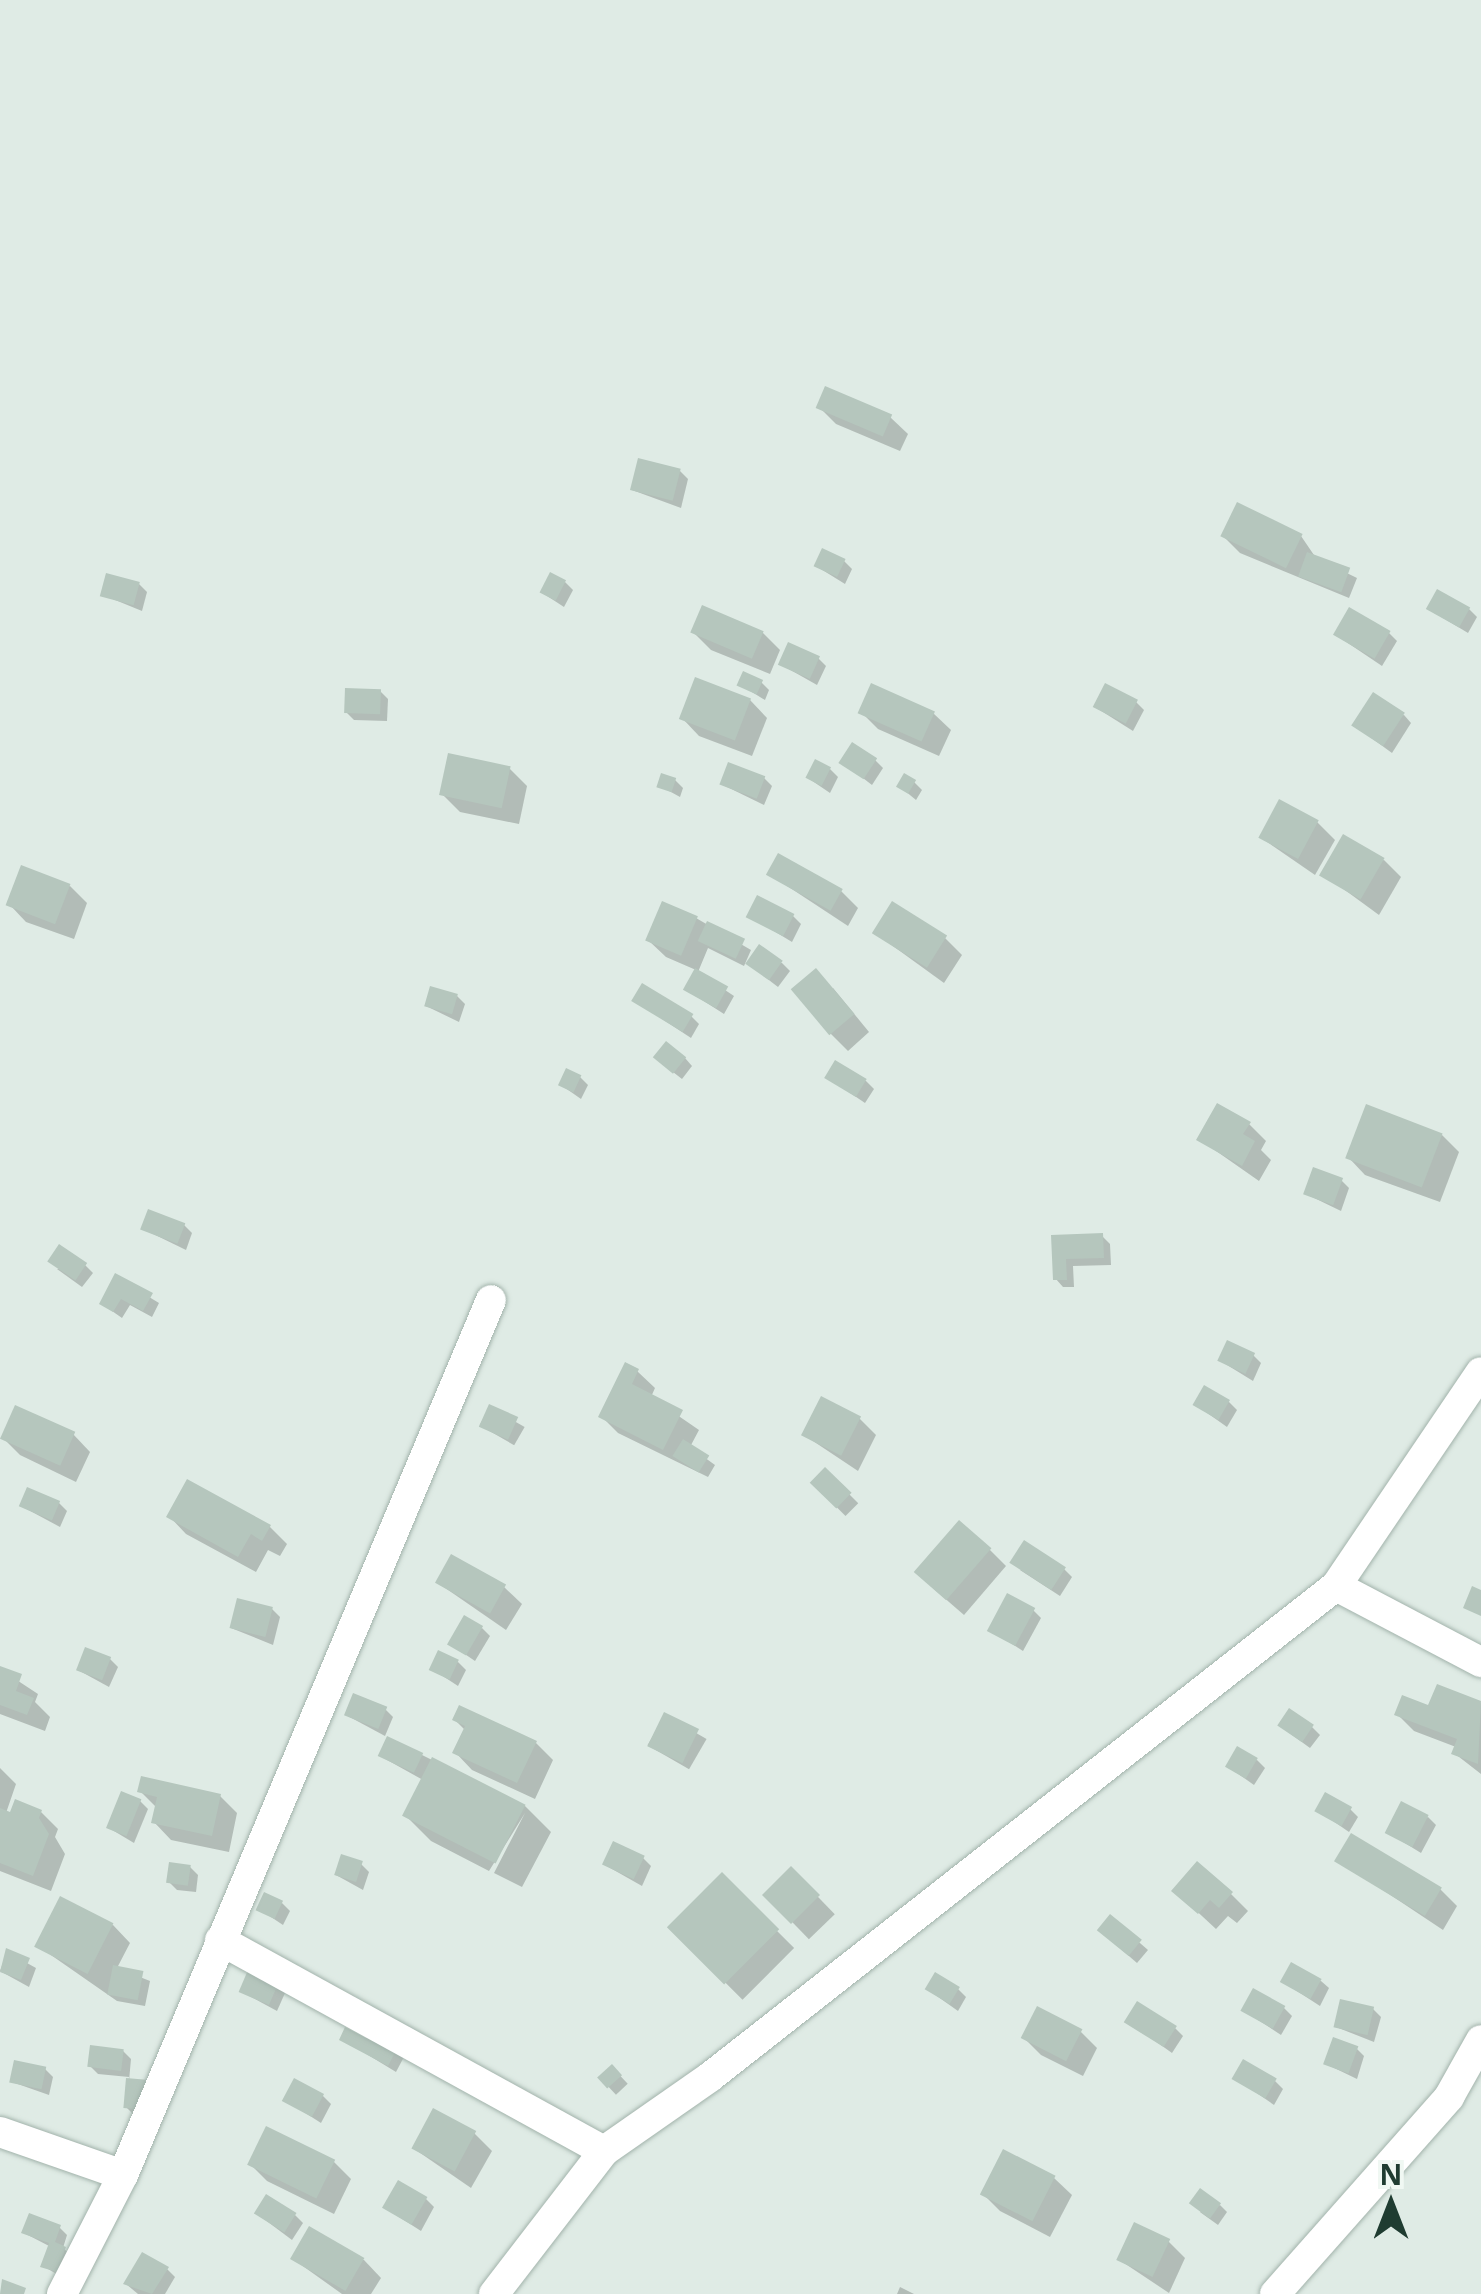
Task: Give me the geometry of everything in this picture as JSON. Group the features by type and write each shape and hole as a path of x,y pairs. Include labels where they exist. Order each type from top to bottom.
{"street":[{"path":"62,2294 123,2175 491,1300"},
{"path":"494,2294 604,2151 710,2078 1336,1586 1481,1372"},
{"path":"1336,1586 1481,1662"},
{"path":"220,1940 604,2151"},
{"path":"1275,2294 1449,2097 1481,2040"},
{"path":"0,2132 123,2175"}],"building":[{"path":"825,386 892,415 883,437 816,408"},
{"path":"638,458 681,469 673,501 630,490"},
{"path":"1237,502 1303,534 1286,568 1220,536"},
{"path":"822,548 846,559 837,577 814,566"},
{"path":"1307,552 1350,568 1341,592 1298,576"},
{"path":"550,572 566,580 556,601 540,592"},
{"path":"106,573 140,582 134,605 100,596"},
{"path":"1437,589 1470,607 1459,628 1426,609"},
{"path":"702,605 764,631 752,659 690,633"},
{"path":"1349,607 1391,631 1375,659 1333,635"},
{"path":"788,642 820,656 810,679 778,665"},
{"path":"743,671 763,680 757,695 736,686"},
{"path":"695,677 751,699 735,741 679,719"},
{"path":"871,683 935,711 922,742 858,713"},
{"path":"1105,683 1138,700 1126,724 1093,707"},
{"path":"345,688 381,689 380,714 344,713"},
{"path":"1373,692 1405,713 1383,746 1351,726"},
{"path":"852,742 877,758 864,779 838,763"},
{"path":"448,753 511,766 502,808 439,795"},
{"path":"815,759 831,767 822,786 805,778"},
{"path":"728,762 765,776 757,799 719,784"},
{"path":"661,773 676,778 672,792 656,787"},
{"path":"904,773 916,780 908,794 896,787"},
{"path":"1279,799 1319,820 1298,859 1258,838"},
{"path":"1343,834 1385,858 1361,900 1319,876"},
{"path":"778,853 843,889 831,911 766,875"},
{"path":"21,865 70,884 55,924 6,905"},
{"path":"757,895 794,914 783,936 746,917"},
{"path":"662,901 698,916 681,956 645,941"},
{"path":"892,901 947,935 927,968 872,933"},
{"path":"707,921 745,939 736,959 698,941"},
{"path":"759,944 783,961 769,980 745,964"},
{"path":"695,968 728,986 716,1008 683,990"},
{"path":"816,968 855,1014 829,1035 791,989"},
{"path":"642,983 693,1014 683,1032 631,1001"},
{"path":"430,986 458,994 452,1014 424,1006"},
{"path":"666,1041 686,1057 673,1074 653,1057"},
{"path":"835,1060 867,1079 856,1097 824,1078"},
{"path":"566,1068 581,1075 573,1092 558,1085"},
{"path":"1217,1103 1251,1122 1243,1134 1255,1141 1242,1166 1196,1140"},
{"path":"1366,1104 1443,1133 1422,1188 1345,1158"},
{"path":"1313,1167 1343,1178 1333,1205 1303,1194"},
{"path":"148,1209 185,1223 177,1244 140,1230"},
{"path":"1103,1233 1104,1258 1066,1259 1067,1280 1053,1280 1051,1235"},
{"path":"59,1244 87,1263 75,1280 47,1261"},
{"path":"115,1273 153,1293 143,1311 121,1299 113,1312 99,1304"},
{"path":"1227,1340 1255,1353 1245,1374 1217,1361"},
{"path":"625,1362 639,1369 632,1384 683,1410 663,1450 598,1417"},
{"path":"1204,1385 1230,1400 1218,1420 1192,1405"},
{"path":"821,1396 861,1416 841,1456 801,1435"},
{"path":"489,1404 518,1417 508,1440 479,1427"},
{"path":"15,1405 75,1432 60,1466 0,1439"},
{"path":"683,1439 709,1455 699,1472 672,1456"},
{"path":"825,1467 852,1493 836,1509 810,1483"},
{"path":"187,1479 271,1525 262,1541 251,1534 238,1557 166,1517"},
{"path":"27,1487 60,1501 52,1520 19,1506"},
{"path":"959,1520 991,1548 946,1600 914,1572"},
{"path":"1024,1540 1066,1567 1051,1590 1009,1563"},
{"path":"451,1554 506,1585 490,1613 435,1583"},
{"path":"1472,1586 1481,1590 1481,1616 1463,1608"},
{"path":"1007,1593 1035,1608 1015,1646 987,1631"},
{"path":"237,1598 273,1607 265,1637 230,1628"},
{"path":"464,1615 483,1626 466,1655 447,1644"},
{"path":"85,1647 111,1657 102,1680 76,1670"},
{"path":"438,1650 459,1660 450,1680 429,1670"},
{"path":"0,1666 22,1674 16,1691 34,1698 27,1715 0,1705"},
{"path":"1437,1684 1481,1701 1478,1764 1451,1754 1457,1739 1394,1715 1402,1695 1428,1705"},
{"path":"353,1693 387,1707 378,1729 344,1715"},
{"path":"459,1705 537,1741 517,1783 452,1753 465,1726 452,1720"},
{"path":"1289,1708 1314,1725 1302,1742 1277,1725"},
{"path":"664,1712 699,1729 682,1763 647,1746"},
{"path":"387,1736 423,1753 414,1773 378,1756"},
{"path":"1237,1746 1258,1758 1246,1779 1225,1767"},
{"path":"432,1757 526,1805 496,1863 402,1816"},
{"path":"141,1776 221,1794 212,1836 151,1823 157,1797 137,1792"},
{"path":"121,1791 141,1799 126,1836 106,1828"},
{"path":"1325,1792 1352,1807 1341,1826 1314,1811"},
{"path":"15,1799 42,1810 39,1818 49,1834 33,1876 0,1863 0,1808 10,1812"},
{"path":"1401,1801 1429,1815 1412,1847 1385,1833"},
{"path":"1351,1833 1442,1888 1425,1916 1334,1861"},
{"path":"613,1841 645,1856 634,1879 602,1865"},
{"path":"341,1854 363,1861 356,1882 334,1875"},
{"path":"1197,1861 1233,1892 1219,1908 1210,1900 1198,1914 1171,1891"},
{"path":"169,1862 191,1865 188,1886 166,1883"},
{"path":"791,1866 820,1895 791,1924 762,1895"},
{"path":"722,1872 779,1929 724,1984 667,1927"},
{"path":"264,1892 283,1901 275,1919 256,1910"},
{"path":"60,1896 113,1923 88,1974 34,1947"},
{"path":"1110,1914 1142,1940 1129,1956 1097,1930"},
{"path":"6,1948 30,1958 21,1980 0,1972"},
{"path":"1291,1962 1322,1979 1310,1999 1280,1982"},
{"path":"113,1965 143,1971 138,2000 107,1994"},
{"path":"248,1970 278,1983 269,2005 239,1992"},
{"path":"935,1972 960,1987 950,2004 925,1989"},
{"path":"1253,1988 1285,2006 1273,2029 1240,2011"},
{"path":"1340,1999 1374,2007 1368,2035 1333,2027"},
{"path":"1137,2001 1177,2026 1164,2047 1124,2022"},
{"path":"1037,2006 1082,2029 1066,2061 1021,2038"},
{"path":"345,2027 366,2038 370,2030 399,2045 388,2066 339,2040"},
{"path":"1333,2037 1358,2046 1348,2073 1323,2064"},
{"path":"90,2045 124,2049 121,2071 87,2067"},
{"path":"1243,2059 1277,2078 1265,2098 1232,2079"},
{"path":"14,2060 46,2067 41,2089 9,2082"},
{"path":"612,2064 622,2075 607,2089 597,2077"},
{"path":"126,2078 149,2080 146,2110 123,2108"},
{"path":"294,2078 324,2094 312,2117 282,2101"},
{"path":"433,2108 476,2131 455,2172 411,2149"},
{"path":"266,2126 335,2160 316,2198 247,2165"},
{"path":"1003,2149 1056,2176 1032,2221 980,2194"},
{"path":"398,2180 427,2197 411,2225 382,2208"},
{"path":"1200,2188 1221,2203 1210,2219 1189,2203"},
{"path":"266,2194 297,2213 284,2233 254,2214"},
{"path":"29,2213 61,2225 55,2242 66,2247 57,2272 40,2267 49,2243 21,2233"},
{"path":"1134,2222 1170,2239 1153,2277 1116,2260"},
{"path":"309,2226 364,2258 345,2291 290,2259"},
{"path":"142,2252 169,2267 152,2294 123,2284"},
{"path":"2,2279 26,2288 24,2294 0,2294"}]}
